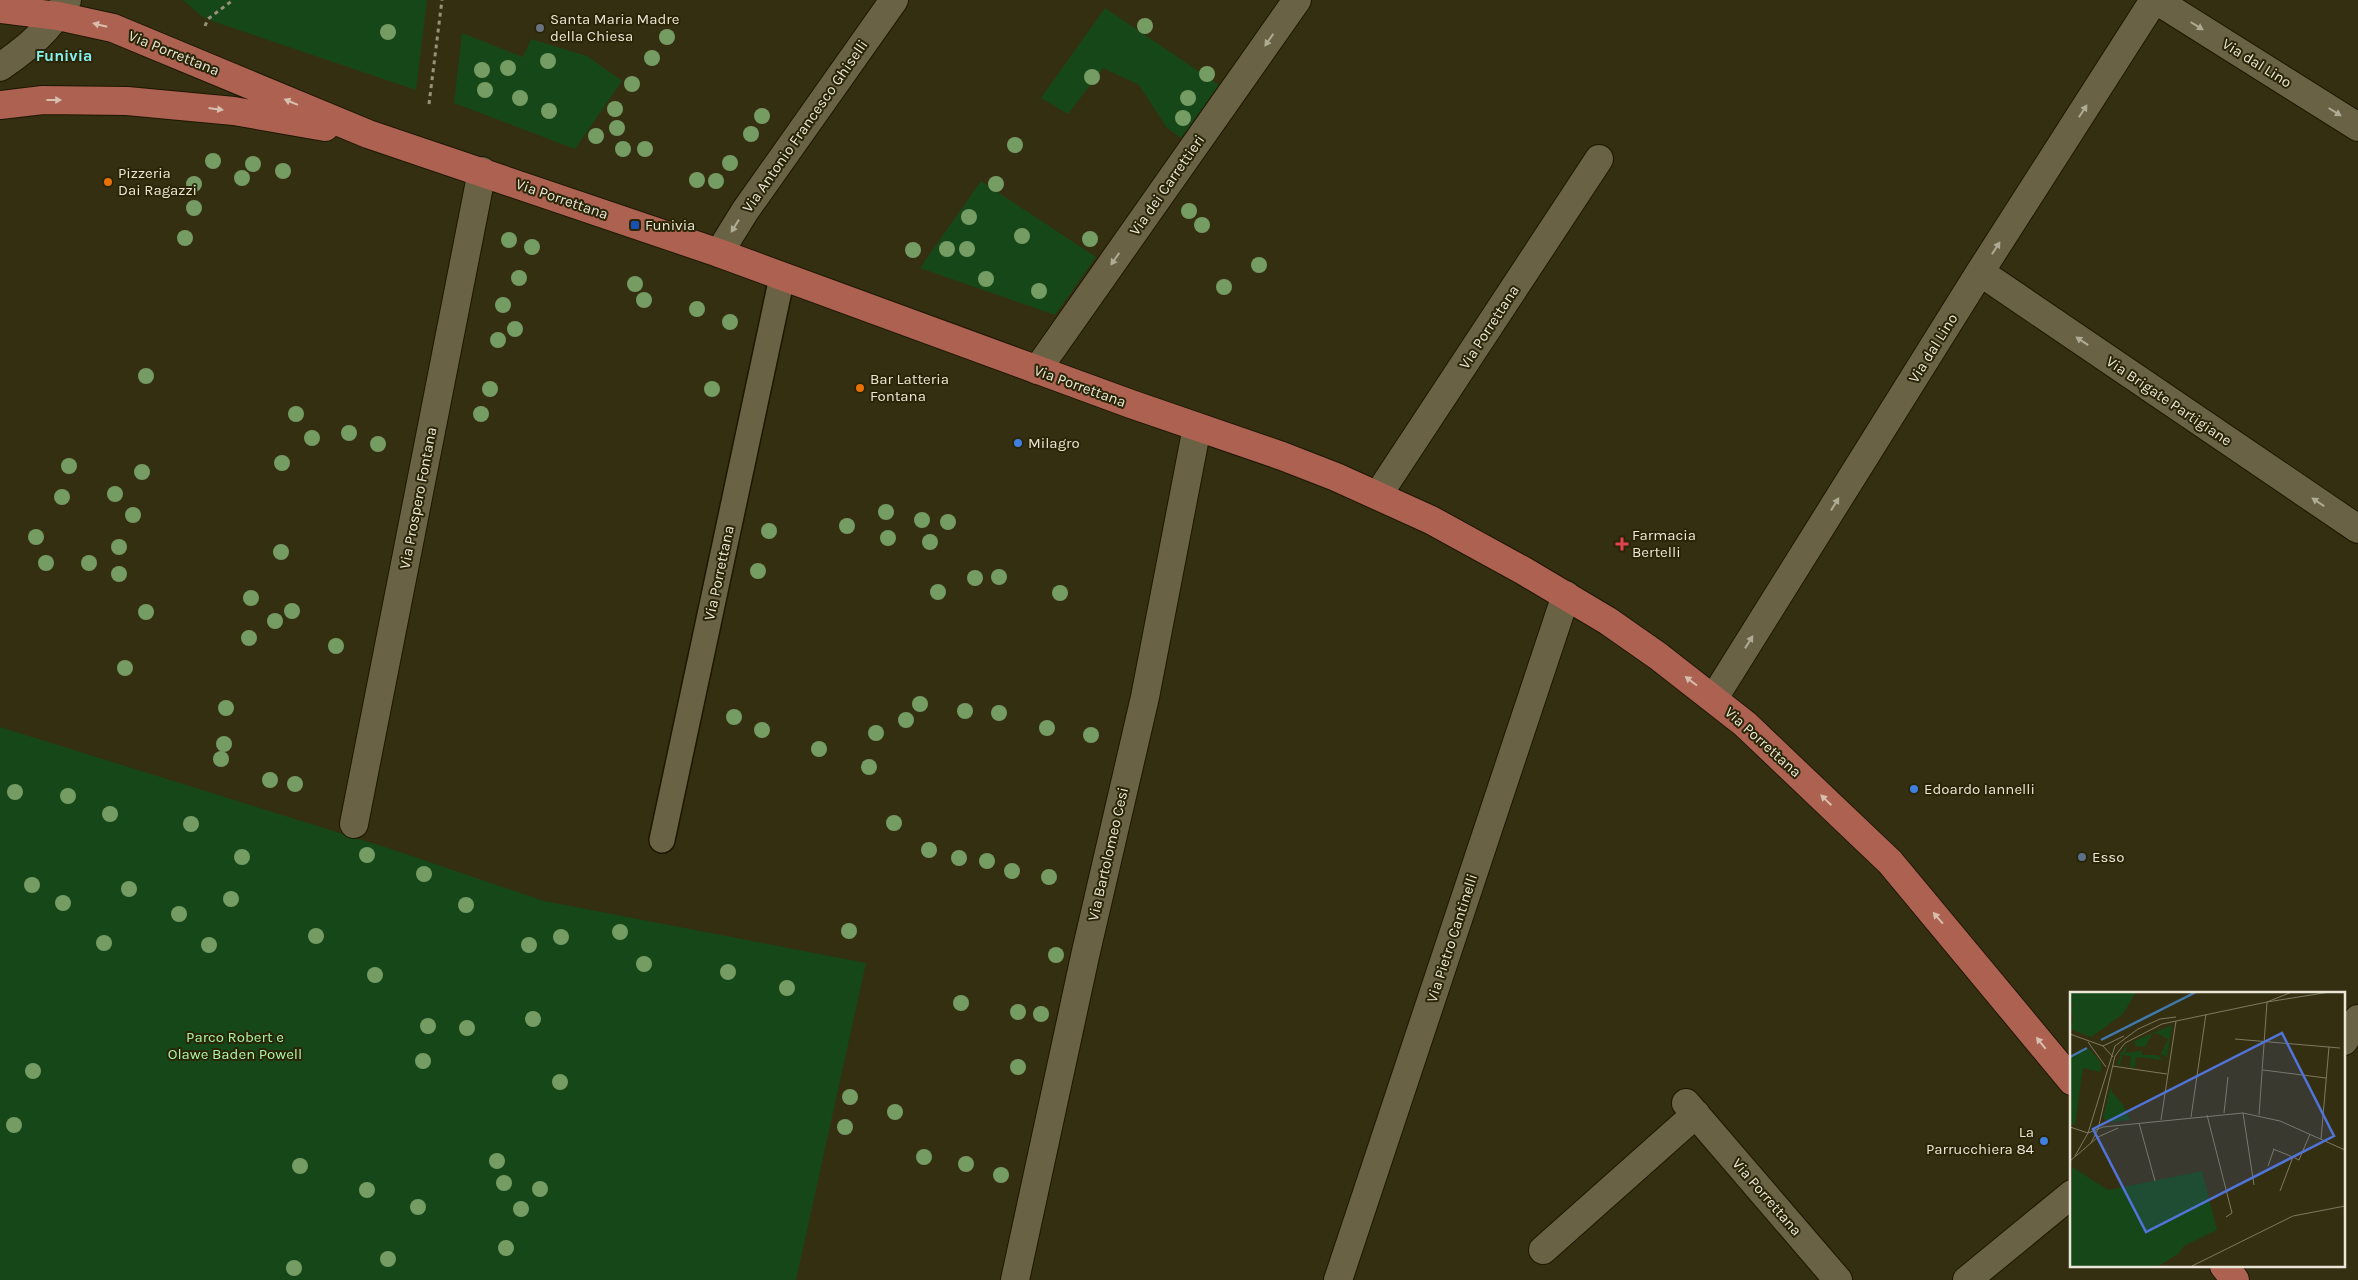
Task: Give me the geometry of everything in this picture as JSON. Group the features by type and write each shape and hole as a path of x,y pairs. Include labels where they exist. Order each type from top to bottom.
{"main road":[{"name":"Via Porrettana","path":"0,9 62,8 139,38 368,134 482,171 719,253 1036,370 1282,456 1378,495 1476,544 1566,595 1651,651 1714,698 1801,776 1890,862 2070,1079"},
{"name":"Via Porrettana","path":"0,105 43,100 154,102 234,111 368,134"},
{"path":"2226,1268 2235,1280"}],"street":[{"name":"Via Antonio Francesco Ghiselli","path":"719,253 744,211 894,0"},
{"name":"Via dei Carrettieri","path":"1036,370 1296,0"},
{"name":"Via dal Lino","path":"1714,698 1980,272 2155,0 2358,127"},
{"path":"0,67 37,39 62,8"},
{"name":"Via Porrettana","path":"1378,495 1599,159"},
{"name":"Via Prospero Fontana","path":"354,824 482,171"},
{"name":"Via Brigate Partigiane","path":"1980,272 2358,529"},
{"name":"Via Bartolomeo Cesi","path":"1015,1280 1085,956 1145,697 1198,427"},
{"name":"Via Pietro Cantinelli","path":"1338,1280 1566,595"},
{"path":"2346,1038 2358,1018"},
{"name":"Via Porrettana","path":"1543,1250 1691,1109 1838,1280"},
{"path":"1967,1280 2070,1196"}],"lane":[{"name":"Via Porrettana","path":"662,840 782,277"}],"path":[{"path":"205,26 208,19 233,0"},
{"path":"429,104 442,0"}],"green space":[{"path":"183,0 427,0 416,90 215,22 201,16"},
{"path":"1105,8 1219,85 1181,138 1167,128 1139,85 1103,68 1068,114 1041,98"},
{"path":"462,33 523,57 531,39 587,56 622,81 575,149 454,103"},
{"path":"981,181 1096,257 1055,315 920,268"},
{"name":"Parco Robert e Olawe Baden Powell","path":"0,727 388,848 544,901 866,963 796,1280 0,1280"}],"place":[{"name":"Santa Maria Madre della Chiesa","path":"540,28"},
{"name":"Pizzeria Dai Ragazzi","path":"108,182"},
{"name":"Funivia","path":"635,225"},
{"name":"Bar Latteria Fontana","path":"860,388"},
{"name":"Milagro","path":"1018,443"},
{"name":"Farmacia Bertelli","path":"1622,544"},
{"name":"Edoardo Iannelli","path":"1914,789"},
{"name":"Esso","path":"2082,857"},
{"name":"La Parrucchiera 84","path":"2044,1141"}],"district":[{"name":"Funivia","path":"64,55"}]}
